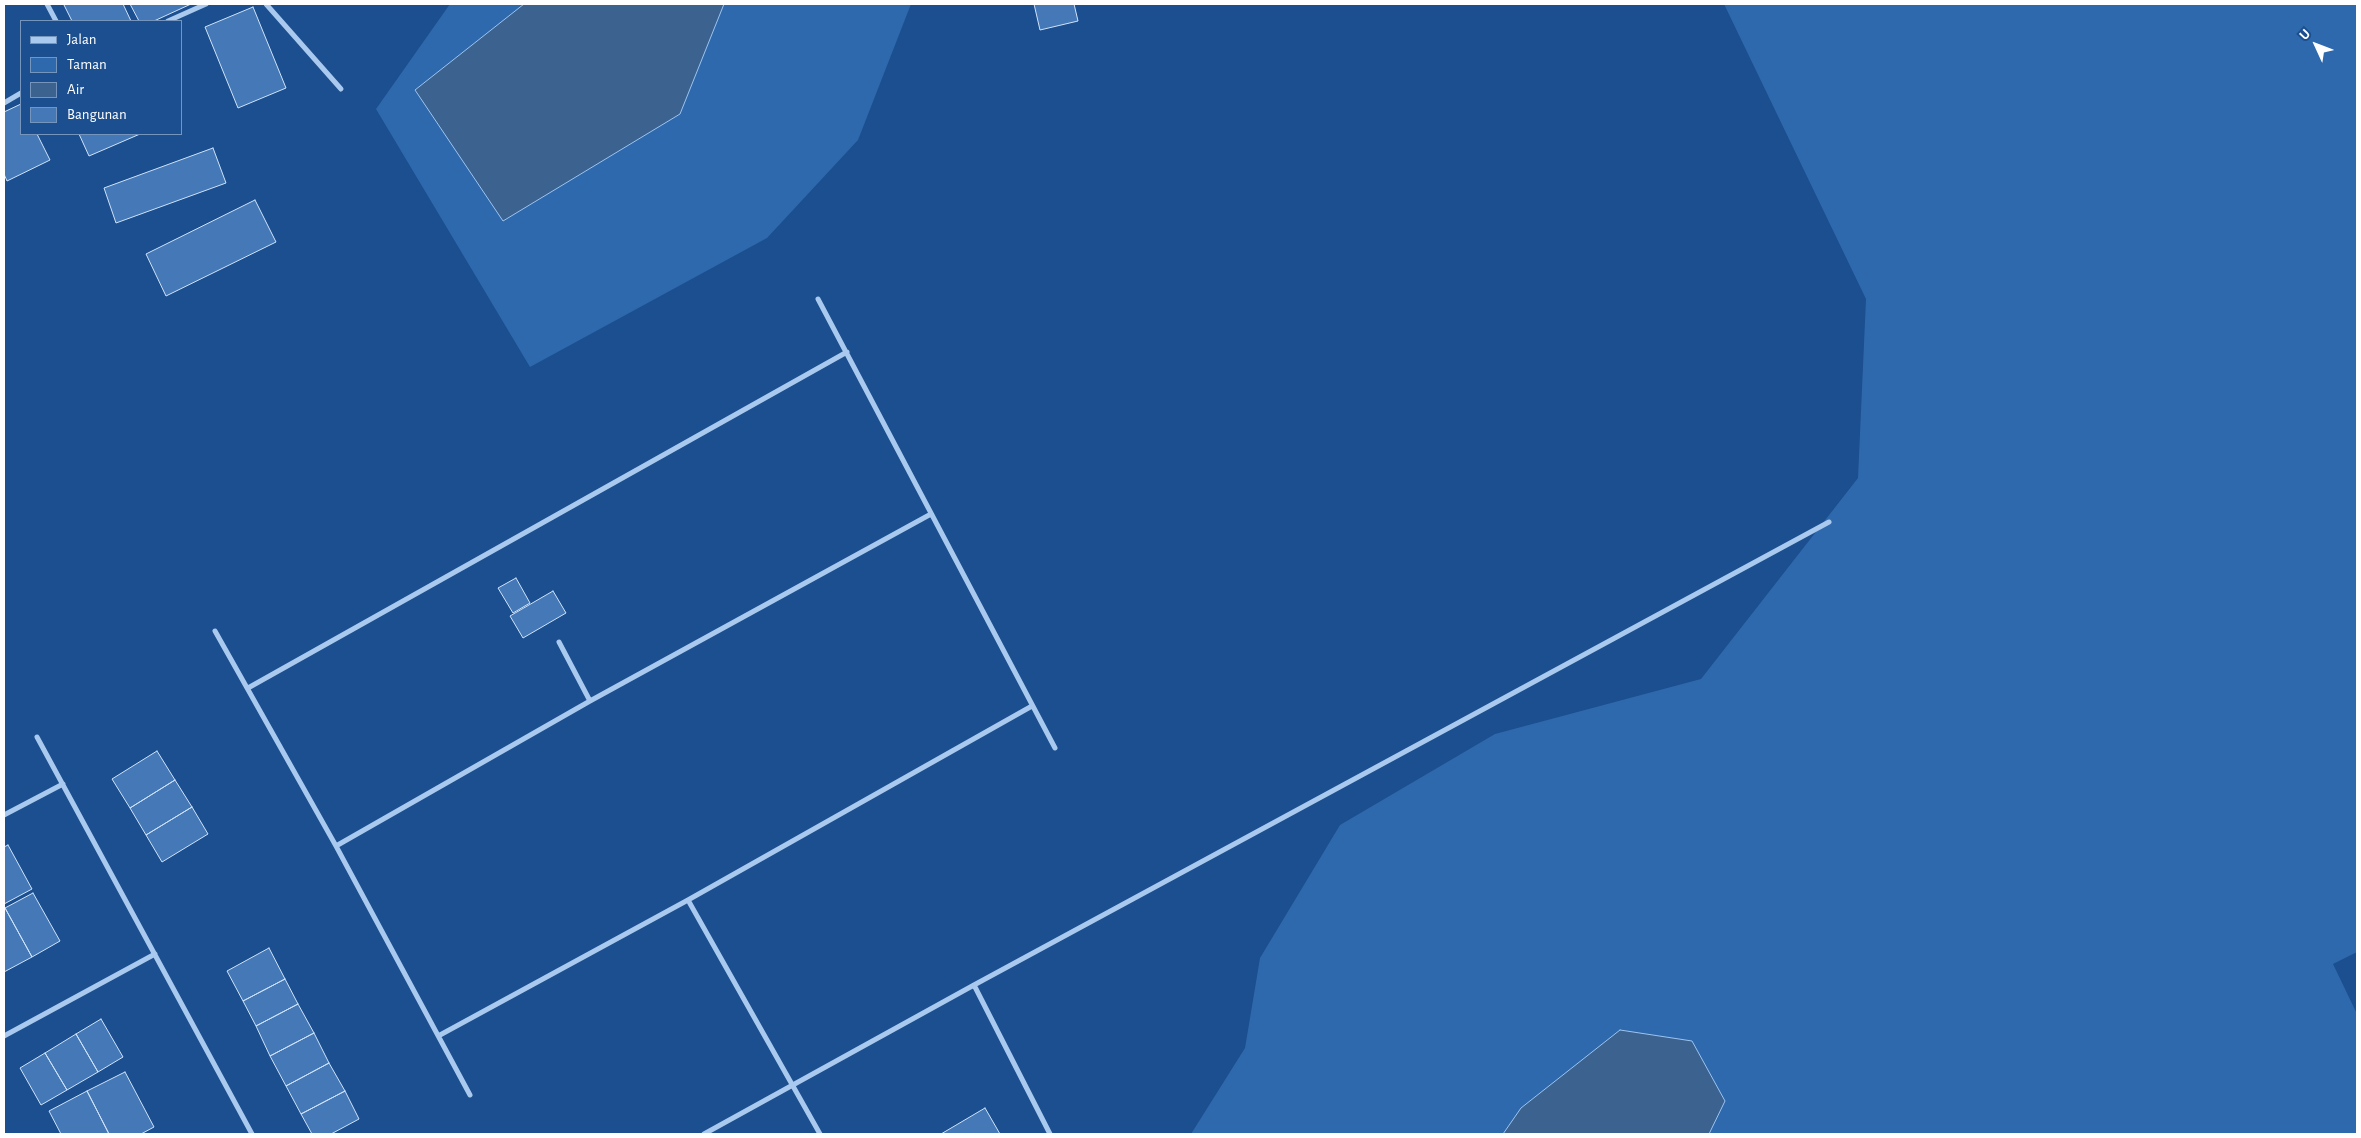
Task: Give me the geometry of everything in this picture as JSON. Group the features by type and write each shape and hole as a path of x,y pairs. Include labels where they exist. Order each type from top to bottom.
{"street":[{"path":"47,4 55,20"},
{"path":"170,20 206,4"},
{"path":"266,4 341,89"},
{"path":"4,103 20,94"},
{"path":"818,299 1055,748"},
{"path":"248,688 847,352"},
{"path":"336,846 590,701 931,514"},
{"path":"704,1134 974,985 1829,522"},
{"path":"215,630 440,1035 470,1095"},
{"path":"559,642 590,701"},
{"path":"440,1035 688,900 1032,706"},
{"path":"37,737 252,1134"},
{"path":"4,815 63,784"},
{"path":"688,900 820,1134"},
{"path":"4,1036 155,954"},
{"path":"974,985 1050,1134"}],"green space":[{"path":"450,4 911,4 858,140 767,238 530,367 376,109"},
{"path":"1724,4 2357,4 2357,952 2333,964 2357,1014 2357,1134 1191,1134 1245,1048 1260,958 1340,825 1495,734 1701,679 1858,478 1866,299"}],"water":[{"path":"524,4 724,4 680,114 503,221 415,90"},
{"path":"1620,1030 1692,1041 1725,1101 1709,1134 1503,1134 1521,1108"}],"building":[{"path":"123,4 131,20 72,20 64,5"},
{"path":"130,4 191,4 156,20 138,20"},
{"path":"1034,4 1074,4 1078,21 1040,30"},
{"path":"253,7 286,88 238,108 205,27"},
{"path":"20,104 20,135 38,135 50,160 7,181 4,174 4,112"},
{"path":"79,135 138,135 89,156"},
{"path":"213,148 226,183 116,223 104,188"},
{"path":"255,200 276,242 166,296 146,254"},
{"path":"516,578 530,603 513,613 498,588"},
{"path":"553,591 566,613 523,638 510,616"},
{"path":"157,751 175,780 130,808 112,779"},
{"path":"175,780 192,807 146,835 130,808"},
{"path":"192,807 208,834 162,862 146,835"},
{"path":"8,845 32,889 4,904 4,847"},
{"path":"33,893 60,941 32,957 5,908"},
{"path":"4,909 32,957 4,972"},
{"path":"269,948 285,979 243,1001 227,971"},
{"path":"285,979 298,1004 256,1026 243,1001"},
{"path":"298,1004 314,1033 270,1056 256,1026"},
{"path":"101,1019 123,1057 98,1072 76,1034"},
{"path":"314,1033 329,1063 286,1086 270,1056"},
{"path":"76,1034 98,1072 67,1090 45,1053"},
{"path":"45,1053 67,1090 41,1105 20,1068"},
{"path":"329,1063 345,1091 301,1114 286,1086"},
{"path":"125,1072 154,1127 141,1134 109,1134 87,1091"},
{"path":"87,1091 109,1134 61,1134 49,1111"},
{"path":"345,1091 359,1119 331,1134 312,1134 301,1114"},
{"path":"985,1108 1000,1134 941,1134"}]}
